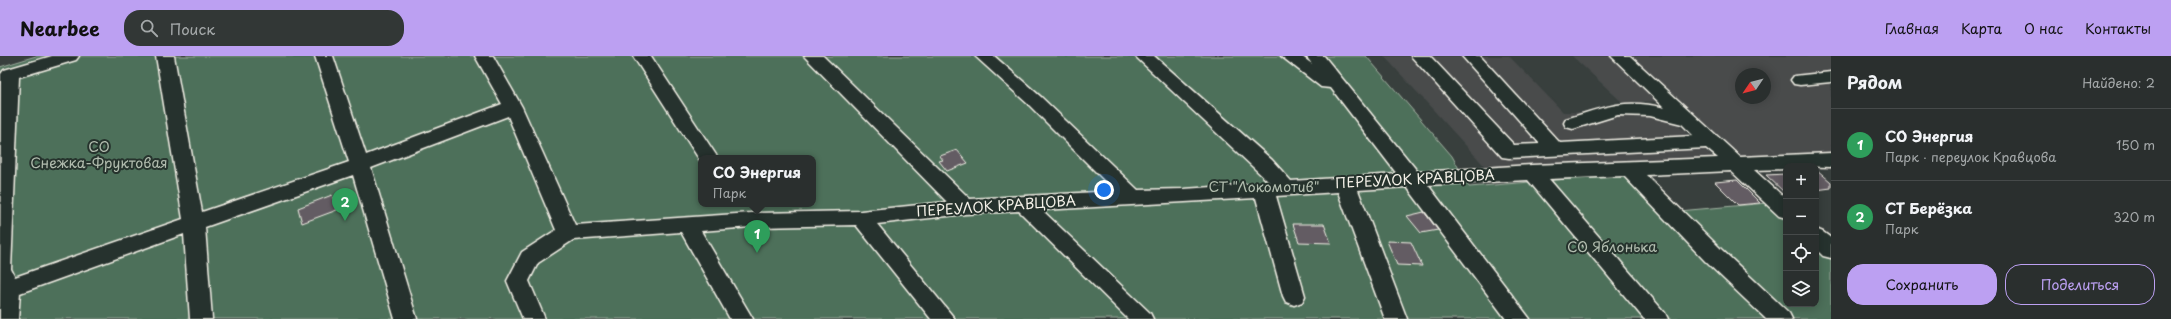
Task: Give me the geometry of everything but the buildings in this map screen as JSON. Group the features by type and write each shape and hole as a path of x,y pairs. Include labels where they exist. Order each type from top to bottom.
{"street":[{"path":"6,319 9,288 0,269 10,74 70,56"},
{"path":"165,56 194,223 201,319"},
{"path":"324,56 360,165 406,319"},
{"path":"484,56 513,107 568,233 530,258 518,281 534,319"},
{"path":"642,56 706,155"},
{"path":"813,56 965,207"},
{"path":"984,56 1080,144 1132,196"},
{"path":"1144,56 1265,165 1286,188"},
{"path":"1290,56 1345,96"},
{"path":"1315,56 1345,96 1413,180 1519,319"},
{"path":"1420,56 1509,152 1711,141"},
{"path":"1471,56 1556,150"},
{"path":"1620,56 1783,208"},
{"path":"1800,80 1831,77"},
{"path":"9,288 360,165 513,107"},
{"path":"1573,123 1617,109 1650,110 1687,119"},
{"name":"ПЕРЕУЛОК КРАВЦОВА","path":"568,233 687,225 745,212 861,218 965,207 1132,196 1184,196 1264,191 1345,183 1532,172 1831,160"},
{"path":"1628,168 1714,255 1781,319"},
{"path":"1532,172 1657,319"},
{"path":"1345,183 1396,319"},
{"path":"1264,191 1294,296"},
{"path":"1024,204 1142,319"},
{"path":"861,218 944,319"},
{"path":"687,225 742,319"},
{"path":"1819,240 1831,250"}],"shaded area":[{"path":"1384,56 1509,56 1563,112 1666,114 1717,161 1490,172"},
{"path":"1572,56 1831,56 1831,153 1740,158 1678,100 1623,103"}],"green space":[{"path":"36,56 1366,56 1452,156 1469,187 1642,173 1679,211 1778,202 1783,206 1783,307 1819,307 1819,237 1831,247 1831,319 0,319 0,67"}],"place":[{"name":"СТ Берёзка","path":"345,221"},
{"name":"СО Энергия","path":"757,253"}],"park label":[{"name":"СО Снежка-Фруктовая","path":"99,156"},
{"name":"СТ \"Локомотив\"","path":"1264,187"},
{"name":"СО Яблонька","path":"1612,247"}]}
